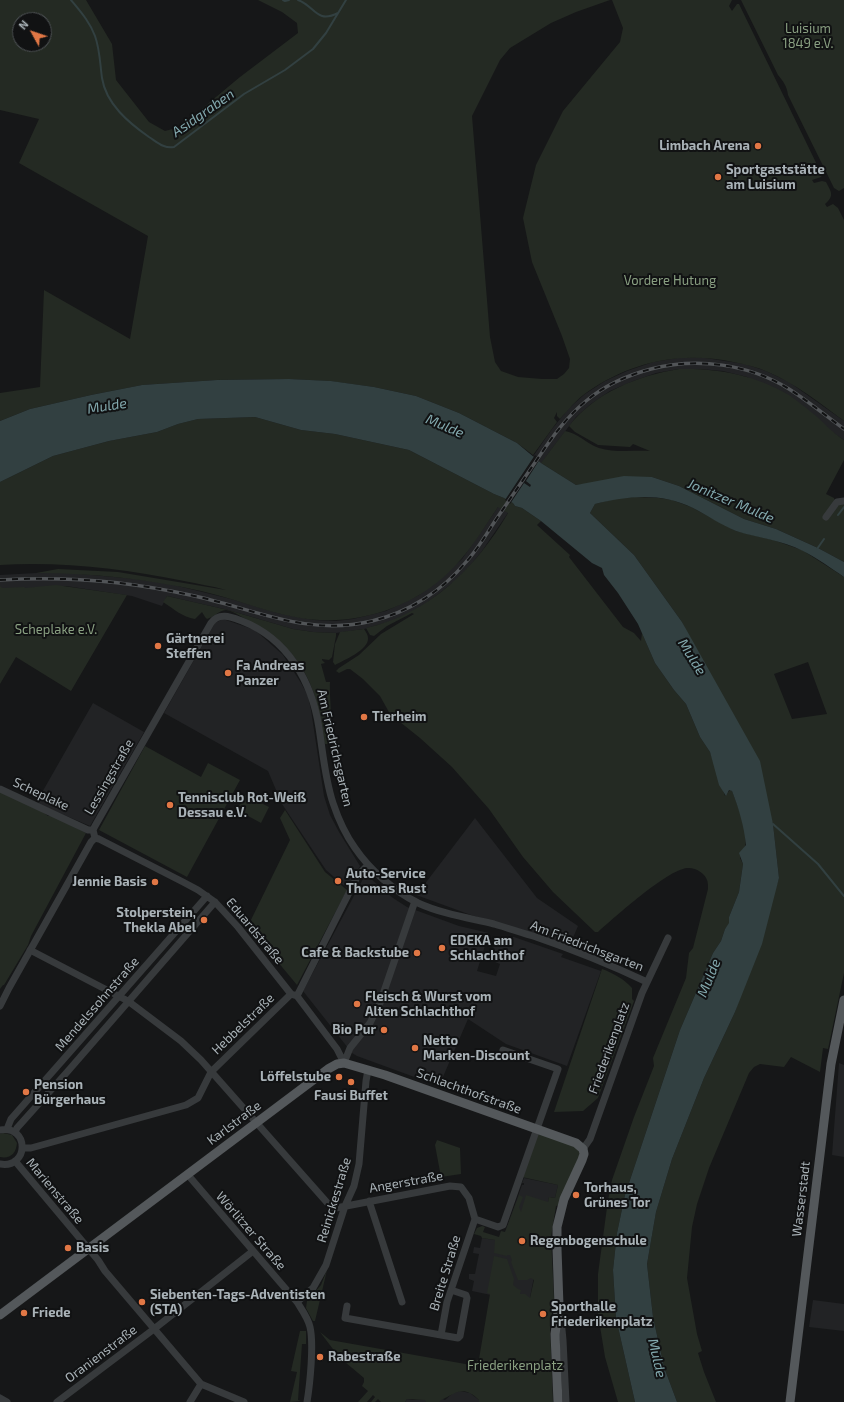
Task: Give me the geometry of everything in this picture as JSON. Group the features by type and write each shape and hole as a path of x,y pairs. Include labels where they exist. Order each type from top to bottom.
{"main road":[{"name":"Wasserstadt","path":"790,1402 831,1064 844,1000"},
{"name":"Schlachthofstraße","path":"344,1063 386,1075 576,1143 583,1149"},
{"name":"Karlstraße","path":"0,1315 333,1066 344,1063"},
{"name":"Friederikenplatz","path":"558,1402 555,1334 559,1312 556,1250 557,1227 562,1204 584,1154 583,1149"}],"street":[{"path":"826,517 837,502 844,501"},
{"name":"Am Friedrichsgarten","path":"211,623 216,618 222,616 232,617 248,623 272,638 286,651 295,663 306,683 315,708 332,802 346,834 359,854 368,865 392,886 415,901 437,910 495,924 550,942 647,982"},
{"name":"Lessingstraße","path":"95,838 93,830 211,623"},
{"name":"Scheplake","path":"0,789 88,830 93,830"},
{"path":"0,1006 91,842 95,838"},
{"name":"Eduardstraße","path":"95,838 168,874 215,902 238,927 337,1048 344,1063"},
{"path":"294,995 358,875 368,865"},
{"name":"Mendelssohnstraße","path":"2,1129 119,998 207,896"},
{"path":"344,1063 350,1048 370,1023 380,1003 415,901"},
{"name":"Mendelssohnstraße","path":"15,1132 215,902"},
{"name":"Friederikenplatz","path":"583,1149 590,1139 647,982 668,938"},
{"name":"Angerstraße","path":"30,950 128,1002 181,1041 212,1072 331,1207 336,1208 450,1186 461,1187 469,1198 475,1219"},
{"name":"Hebbelstraße","path":"22,1148 31,1148 190,1104 199,1097 212,1072 294,995"},
{"path":"475,1219 498,1227 503,1225 558,1069 503,1050"},
{"name":"Reinickestraße","path":"298,1302 313,1288 326,1265 345,1206 354,1186 360,1164 368,1070"},
{"path":"0,1165 9,1164 15,1161 20,1155 22,1148 21,1139 15,1132 2,1129"},
{"name":"Marienstraße","path":"15,1161 89,1249 105,1271 201,1384 244,1402"},
{"name":"Wörlitzer Straße","path":"188,1175 298,1302"},
{"path":"369,1201 402,1302"},
{"name":"Breite Straße","path":"441,1335 447,1302 475,1219"},
{"name":"Oranienstraße","path":"57,1402 154,1329 253,1251"},
{"path":"347,1306 345,1318 458,1338 460,1336 467,1298 466,1295 451,1290"},
{"path":"298,1302 308,1320 311,1335 307,1402"},
{"path":"559,1312 562,1325 566,1402"},
{"path":"190,1402 201,1384"},
{"path":"0,1398 7,1402"}],"shaded area":[{"path":"699,357 745,364 766,371 789,382 844,421 844,440 747,377 723,371 679,369 656,373 631,382 610,391 591,404 576,417 548,454 482,551 454,582 424,605 408,614 392,621 364,629 336,633 293,629 228,610 167,596 162,606 132,596 66,586 0,590 0,575 70,573 137,579 170,584 231,599 278,613 314,620 336,621 353,619 386,611 419,595 462,559 552,429 569,408 585,394 605,381 627,371 653,362 677,358"},
{"path":"223,619 255,630 283,655 308,696 324,796 330,815 360,866 347,888 326,870 282,804 268,771 164,713 215,623"},
{"path":"93,703 144,732 90,826 36,803"},
{"path":"475,818 537,898 578,926 569,947 471,915 408,892 413,885 424,885"},
{"path":"370,878 393,898 407,907 459,926 489,933 477,971 496,976 500,964 495,962 491,953 497,939 500,936 514,937 563,954 561,957 601,971 567,1066 506,1044 468,1019 439,1086 352,1053 303,991 363,879"},
{"path":"839,1063 844,1065 844,1157 832,1155"},
{"name":"Regenbogenschule","path":"524,1178 558,1185 555,1198 549,1197 529,1303 472,1291 474,1281 469,1279 469,1274 475,1274 479,1254 473,1253 474,1247 480,1248 482,1238 502,1241 522,1185 524,1185 524,1183 522,1183"},
{"path":"813,1300 844,1304 844,1331 809,1327"},
{"path":"460,1391 470,1393 479,1400 479,1402 405,1402 407,1399 440,1398 445,1400 453,1393"}],"green space":[{"name":"Vordere Hutung","path":"0,0 86,0 112,44 116,80 149,122 165,131 180,127 240,77 298,33 297,23 282,12 258,0 610,0 551,23 510,48 500,60 472,116 490,337 495,362 501,371 518,377 557,379 569,368 570,359 532,262 523,218 536,165 563,111 620,42 623,28 612,0 732,0 729,6 732,11 737,4 739,4 822,175 821,177 812,180 814,183 822,181 826,182 831,191 831,196 825,204 827,207 833,204 838,208 844,220 844,421 798,388 764,370 733,362 694,358 656,362 638,367 603,382 586,393 572,405 560,419 557,416 557,412 554,418 557,422 533,455 517,443 459,413 416,396 374,387 330,381 289,379 217,380 142,385 30,409 0,421 0,393 40,387 44,290 130,339 148,236 19,163 39,119 0,110"},
{"name":"Luisium 1849 e.V.","path":"741,0 844,0 844,188 839,191 834,188 788,95 786,86 778,75"},
{"path":"679,369 708,370 736,374 763,382 789,395 844,440 844,460 826,494 834,498 836,505 844,504 844,562 818,548 776,529 744,519 679,486 652,477 576,485 541,463 565,431 570,432 605,450 650,451 633,444 630,447 598,445 575,432 569,426 592,404 618,387 648,376"},
{"path":"255,417 301,430 335,434 409,450 504,498 541,521 537,525 570,555 569,557 623,627 634,633 641,641 642,633 655,663 686,704 700,737 710,752 725,796 730,790 734,796 742,818 746,841 740,858 743,864 739,892 729,917 730,923 725,929 721,941 713,953 680,1030 625,1195 617,1233 613,1270 616,1318 635,1402 618,1402 605,1357 598,1314 598,1274 608,1200 612,1180 654,1066 653,1058 686,978 689,953 693,948 708,889 706,877 693,868 678,871 655,885 598,932 595,932 553,892 523,857 489,809 452,767 420,738 390,714 380,696 363,679 350,669 339,673 336,671 359,655 381,634 414,614 412,613 387,626 374,636 370,635 366,628 389,621 410,612 449,586 466,570 481,552 508,513 498,507 463,557 433,586 416,597 397,606 357,618 315,620 295,617 213,594 160,583 99,576 36,573 58,569 118,572 226,590 139,573 69,565 0,565 0,482 53,456 109,441 157,432 178,424 198,419"},
{"path":"636,497 672,500 691,507 736,531 773,540 802,550 844,577 844,973 828,1049 823,1048 820,1072 791,1057 784,1067 760,1064 754,1067 749,1073 709,1168 697,1204 692,1227 687,1278 697,1334 702,1351 698,1353 716,1402 677,1402 664,1367 653,1317 647,1264 656,1212 672,1159 704,1078 735,1012 779,878 773,824 682,622 634,555 590,513 595,504 618,498","holes":["808,662 827,714 792,719 774,674"]},
{"name":"Scheplake e.V.","path":"56,585 127,595 71,691 16,657 0,684 0,586 2,588 25,588"},
{"path":"167,596 228,610 207,619 202,612 195,619 178,612 163,602"},
{"path":"230,611 293,629 336,633 332,657 329,660 322,659 325,663 321,664 326,682 330,682 331,732 329,744 325,744 324,742 310,682 290,652 272,635"},
{"path":"364,629 368,638 365,647 335,665 333,662 335,644 340,632"},
{"name":"Tennisclub Rot-Weiß Dessau e.V.","path":"145,746 201,777 208,763 240,780 187,877 99,830"},
{"path":"0,791 43,812 48,816 55,816 86,833 31,936 28,945 4,985 0,989"},
{"path":"245,795 269,807 261,823 237,810"},
{"path":"285,810 325,872 347,890 297,985 248,926 290,840 280,818"},
{"path":"602,969 618,977 632,988 632,999 634,1001 598,1098 583,1111 554,1112"},
{"path":"3,1133 12,1135 17,1143 14,1153 7,1157 0,1157 0,1134"},
{"name":"Friederikenplatz","path":"538,1133 569,1143 579,1150 579,1157 560,1205 556,1206 551,1237 554,1299 550,1327 553,1402 479,1402 479,1400 473,1395 463,1391 455,1393 439,1402 426,1402 425,1400 407,1399 405,1402 381,1402 378,1399 375,1402 371,1402 375,1397 373,1395 367,1402 358,1402 368,1391 362,1386 364,1378 339,1357 320,1332 330,1340 471,1365 479,1359 490,1294 487,1293 494,1256 507,1259 514,1279 513,1285 521,1290 520,1294 525,1294 530,1298 534,1280 531,1278 527,1280 518,1280 510,1255 507,1256 494,1253 495,1240 482,1238 481,1236 474,1234 477,1228 482,1226 485,1227 483,1232 499,1237 501,1231 505,1232 519,1195 523,1197 519,1207 521,1212 526,1195 548,1202 549,1197 555,1198 558,1185 522,1177"},
{"path":"437,1140 460,1148 461,1174 441,1177 435,1145"},
{"path":"327,1270 315,1321 313,1321 306,1308 307,1301 321,1285"},
{"path":"300,1331 306,1331 306,1344 302,1344 298,1400 301,1401 290,1402 297,1372 291,1371"}],"water":[{"name":"Mulde","path":"289,379 331,381 374,387 416,396 459,413 517,443 541,463 576,485 624,476 652,477 679,486 744,519 776,529 818,548 844,562 844,577 824,563 795,547 736,531 693,508 669,500 644,497 619,499 595,504 590,513 634,555 682,622 760,761 773,824 779,878 762,944 735,1012 704,1078 672,1159 656,1212 647,1264 653,1317 664,1367 677,1402 635,1402 616,1318 613,1270 617,1233 625,1195 680,1030 713,953 721,941 725,929 729,923 729,917 739,892 743,864 739,853 746,845 741,818 732,791 729,790 726,796 719,785 710,752 700,737 686,704 655,663 638,624 618,593 604,575 602,568 592,563 541,521 522,508 515,506 513,503 504,498 409,450 335,434 301,430 255,417 198,419 178,424 157,432 109,441 53,456 0,482 0,421 30,409 142,385 217,380"}],"pier":[{"path":"535,455 540,459 526,481 531,485 530,487 524,483 510,504 505,500"}],"waterway":[{"name":"Asidgraben","path":"71,0 88,21 93,31 97,41 104,87 113,104 126,119 141,132 161,145 167,147 174,147 244,94 285,70 313,49 326,33 346,0"},
{"path":"283,0 289,0"},
{"path":"298,0 320,15 331,16 338,13"},
{"path":"838,515 844,507"},
{"path":"817,549 824,539"},
{"path":"773,824 818,864 844,896"}],"railway":[{"path":"0,580 72,579 120,583 190,595 280,619 302,623 325,626 348,625 372,621 412,606 435,591 457,572 478,546 547,445 565,422 578,408 593,396 608,386 634,374 668,365 704,363 740,369 773,380 789,389 844,429"}],"place":[{"name":"Limbach Arena","path":"758,146"},
{"name":"Sportgaststätte am Luisium","path":"718,177"},
{"name":"Gärtnerei Steffen","path":"158,646"},
{"name":"Fa Andreas Panzer","path":"228,673"},
{"name":"Tierheim","path":"364,717"},
{"name":"Tennisclub Rot-Weiß Dessau e.V.","path":"170,805"},
{"name":"Auto-Service Thomas Rust","path":"338,881"},
{"name":"Jennie Basis","path":"155,882"},
{"name":"Stolperstein, Thekla Abel","path":"204,920"},
{"name":"EDEKA am Schlachthof","path":"442,948"},
{"name":"Cafe & Backstube","path":"417,953"},
{"name":"Fleisch & Wurst vom Alten Schlachthof","path":"357,1004"},
{"name":"Bio Pur","path":"384,1030"},
{"name":"Netto Marken-Discount","path":"415,1048"},
{"name":"Löffelstube","path":"339,1077"},
{"name":"Fausi Buffet","path":"351,1082"},
{"name":"Pension Bürgerhaus","path":"26,1092"},
{"name":"Torhaus, Grünes Tor","path":"576,1195"},
{"name":"Regenbogenschule","path":"522,1241"},
{"name":"Basis","path":"68,1248"},
{"name":"Siebenten-Tags-Adventisten (STA)","path":"142,1302"},
{"name":"Friede","path":"24,1313"},
{"name":"Sporthalle Friederikenplatz","path":"543,1314"},
{"name":"Rabestraße","path":"320,1357"}],"water label":[{"name":"Jonitzer Mulde","path":"731,501"}]}
